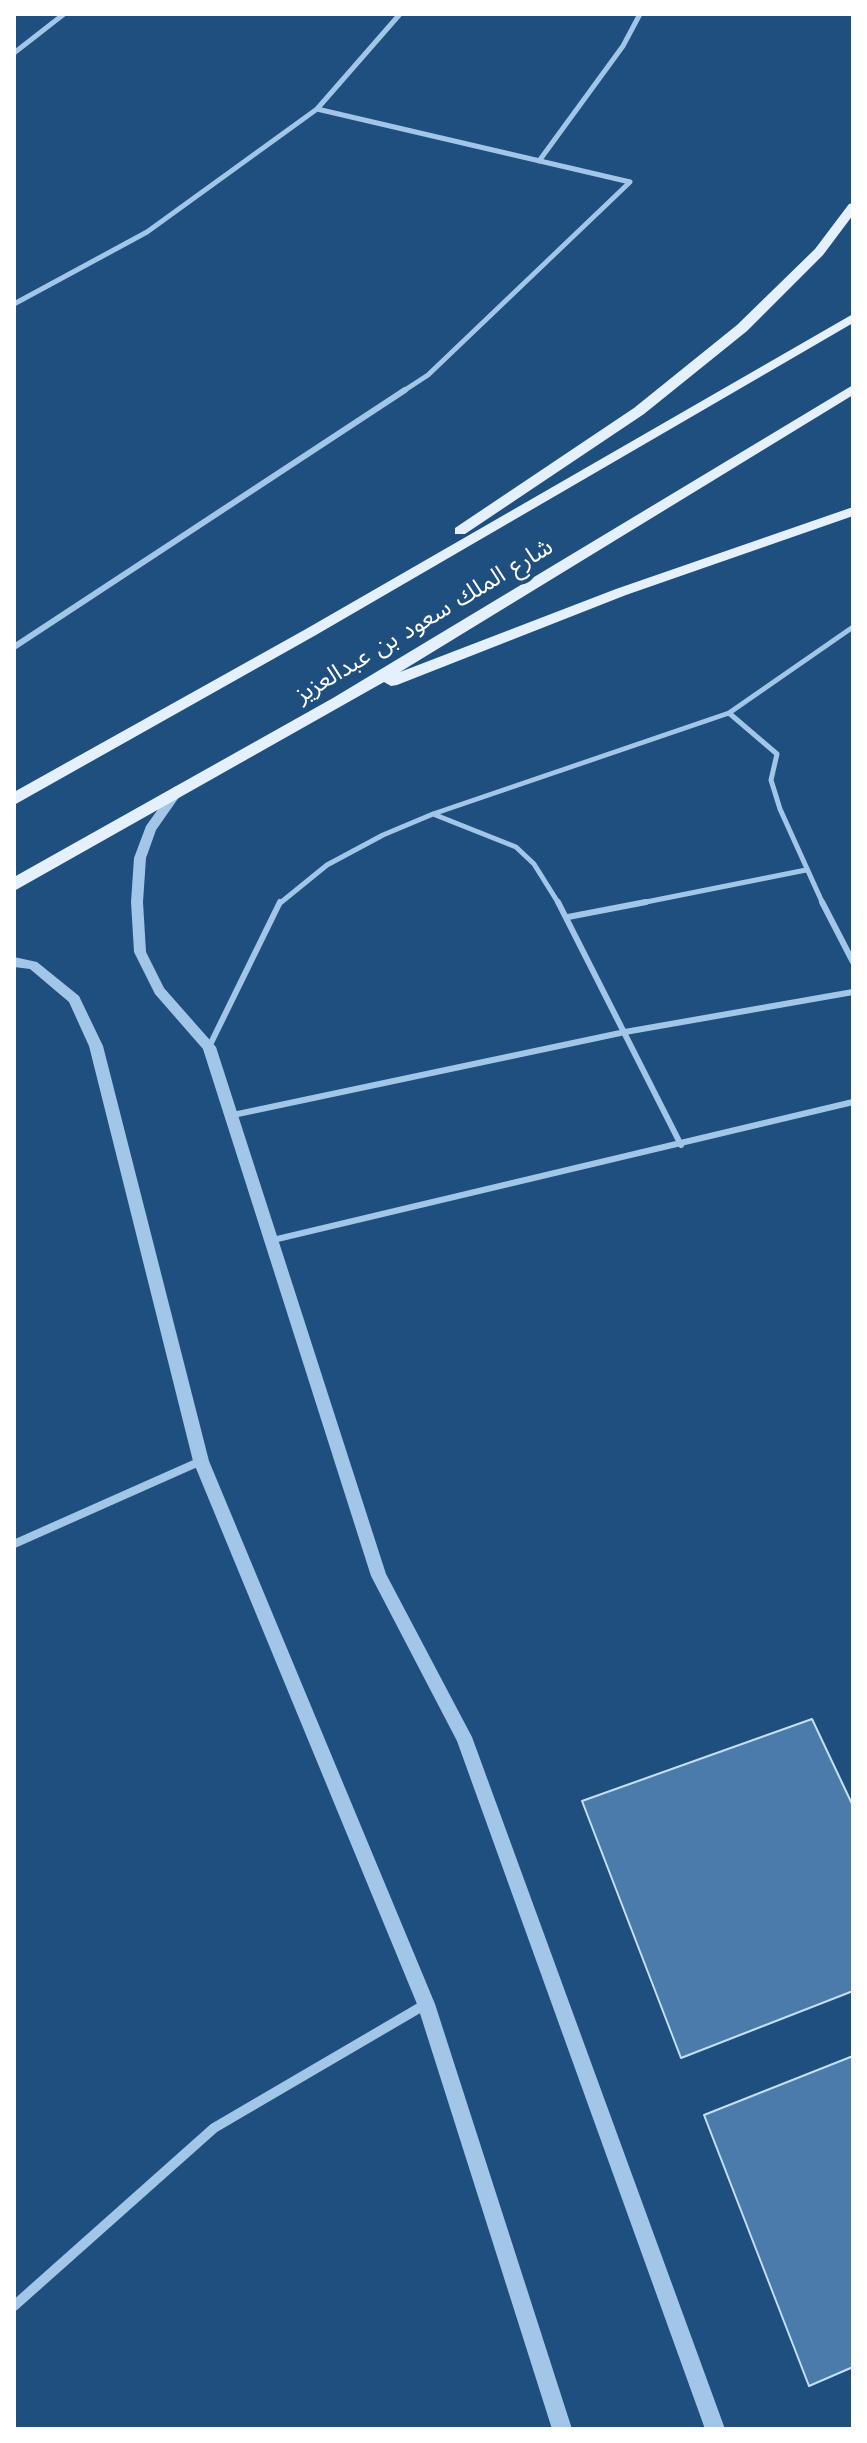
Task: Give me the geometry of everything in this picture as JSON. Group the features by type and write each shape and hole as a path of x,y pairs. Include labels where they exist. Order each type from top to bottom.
{"main road":[{"path":"311,632 639,411 742,328 819,252 853,207"},
{"name":"شارع الملك سعود بن عبدالعزيز","path":"14,799 311,632 853,318"},
{"name":"شارع الملك سعود بن عبدالعزيز","path":"14,885 339,702 853,389"},
{"path":"339,702 621,592 853,511"}],"street":[{"path":"14,53 64,14"},
{"path":"14,304 147,232 317,109 400,14"},
{"path":"539,161 623,46 640,14"},
{"path":"14,647 428,375 630,182 317,109"},
{"path":"178,790 150,829 140,858 137,902 140,952 159,991 209,1047 379,1576 464,1737 715,2429"},
{"path":"14,962 33,965 74,999 96,1046 201,1461 426,2004 562,2429"},
{"path":"14,1544 201,1461"},
{"path":"14,2306 214,2128 426,2004"}],"lane":[{"path":"209,1047 281,899 327,865 383,835 433,814 729,713 853,627"},
{"path":"729,713 777,754 771,780 806,870 853,962"},
{"path":"433,814 516,847 534,864 568,917 681,1145"},
{"path":"568,917 806,870"},
{"path":"233,1115 625,1032 853,992"},
{"path":"270,1241 853,1102"}],"building":[{"path":"812,1719 853,1806 853,1991 681,2058 582,1801"},
{"path":"853,2056 853,2367 809,2386 704,2115"}]}
